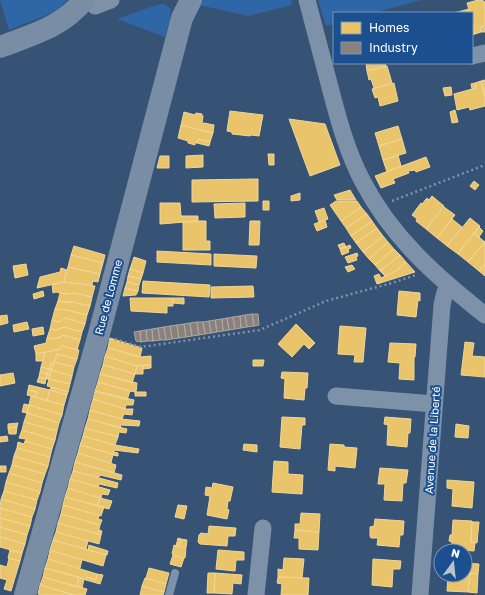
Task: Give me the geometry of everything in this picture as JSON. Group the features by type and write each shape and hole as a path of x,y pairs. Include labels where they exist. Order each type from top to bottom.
{"main road":[{"name":"Rue de Lomme","path":"25,595 99,334 182,18 190,0"},
{"path":"0,47 62,22 73,13 90,3"}],"street":[{"path":"90,3 111,0"},
{"path":"307,0 332,96 348,146 361,179 377,206 400,237 430,270 485,315"},
{"name":"Avenue de la Liberté","path":"420,595 442,305 448,286"},
{"path":"336,396 434,404"},
{"path":"256,595 263,528"}],"lane":[{"path":"169,595 175,573"}],"path":[{"path":"377,206 485,165"},
{"path":"99,334 141,347 260,330 326,302 392,283 430,270"}],"shaded area":[{"path":"0,0 67,0 57,11 9,30"},
{"path":"201,0 291,0 292,5 248,16 199,5"},
{"path":"318,0 421,0 377,12 333,12 333,24 326,26"},
{"path":"164,4 171,9 170,20 165,37 117,19 156,5"}],"building: Homes":[{"path":"478,0 484,1 485,26 480,27 481,32 475,34 473,26 473,12 470,12 467,3"},
{"path":"469,9 470,12 458,12"},
{"path":"484,26 485,32 481,32 480,27"},
{"path":"366,64 385,64 386,66 367,71"},
{"path":"387,66 392,83 374,88 371,79 369,80 367,71"},
{"path":"485,80 485,97 481,81"},
{"path":"481,81 485,97 485,106 470,110 469,107 457,110 454,94 476,88 475,83"},
{"path":"394,83 398,101 380,106 378,97 375,98 372,89"},
{"path":"475,83 476,88 472,89 471,84"},
{"path":"451,87 452,95 445,96 443,88"},
{"path":"455,110 458,122 452,123 450,112"},
{"path":"230,111 263,115 259,136 232,134 232,132 227,131"},
{"path":"184,112 195,115 196,113 202,114 202,124 214,125 213,133 181,125"},
{"path":"289,119 325,124 340,165 310,176"},
{"path":"181,125 213,133 210,142 198,139 195,145 178,138"},
{"path":"398,126 402,139 379,146 375,133"},
{"path":"198,139 210,142 209,146 197,143"},
{"path":"402,139 406,153 383,160 379,146"},
{"path":"268,154 274,154 274,165 269,165"},
{"path":"203,155 203,167 186,168 186,156"},
{"path":"398,155 401,166 387,172 383,160"},
{"path":"160,156 169,156 169,168 157,168"},
{"path":"426,157 430,167 416,172 415,170 408,171 409,173 393,179 395,183 381,188 375,176"},
{"path":"258,179 258,201 192,202 192,180"},
{"path":"474,181 479,185 475,190 470,186"},
{"path":"350,190 356,200 337,200 334,195"},
{"path":"300,193 300,200 291,201 291,196"},
{"path":"432,196 444,206 426,229 416,221 417,219 412,215 421,203 422,204 427,198 429,200"},
{"path":"263,201 269,201 269,210 263,210"},
{"path":"336,201 357,201 361,207 341,221 330,205"},
{"path":"160,203 180,203 181,216 198,216 198,221 160,224"},
{"path":"245,203 245,217 215,218 214,204"},
{"path":"361,207 367,214 346,228 341,221"},
{"path":"444,207 455,215 437,238 426,229"},
{"path":"324,208 328,219 319,222 315,211"},
{"path":"367,214 372,221 351,236 346,228"},
{"path":"470,218 480,226 458,254 447,246"},
{"path":"452,219 462,227 447,246 437,238"},
{"path":"325,220 327,227 317,231 314,224"},
{"path":"206,221 206,241 210,241 210,250 183,250 183,222"},
{"path":"250,221 260,221 259,245 249,245"},
{"path":"372,221 377,228 356,243 351,236"},
{"path":"479,227 483,231 479,237 474,233"},
{"path":"377,228 383,236 363,252 356,243"},
{"path":"474,233 485,242 468,262 458,254"},
{"path":"383,236 388,242 369,259 363,252"},
{"path":"388,242 394,249 375,265 369,259"},
{"path":"485,242 485,264 479,271 468,262"},
{"path":"344,243 346,247 340,249 338,245"},
{"path":"350,245 351,248 348,249 349,252 342,255 340,249"},
{"path":"74,246 105,255 103,263 71,255"},
{"path":"394,249 400,255 380,271 375,265"},
{"path":"157,251 211,254 211,265 157,262"},
{"path":"357,253 357,260 348,263 345,257"},
{"path":"214,254 257,256 256,268 214,266"},
{"path":"71,255 103,263 100,274 68,267"},
{"path":"400,255 406,262 396,271 385,276 380,271"},
{"path":"134,257 146,261 143,273 130,269"},
{"path":"406,262 415,272 377,284 374,276 379,274 381,278 396,271"},
{"path":"26,264 28,275 15,278 13,266"},
{"path":"485,264 485,276 479,271"},
{"path":"352,265 355,269 348,272 345,267"},
{"path":"68,267 100,274 98,282 93,281 92,285 64,282"},
{"path":"61,268 67,270 64,282 37,288 40,277 60,272"},
{"path":"130,269 143,273 141,279 128,276"},
{"path":"128,276 141,279 139,285 127,282"},
{"path":"143,281 210,285 209,297 142,293"},
{"path":"64,282 95,286 92,297 75,293 53,293 52,284"},
{"path":"127,282 139,285 138,291 125,288"},
{"path":"253,286 254,297 211,298 211,287"},
{"path":"125,288 138,291 136,295 123,296"},
{"path":"43,291 44,296 34,299 33,294"},
{"path":"399,291 420,293 420,301 418,300 416,317 397,315"},
{"path":"60,293 75,293 92,297 90,306 58,301"},
{"path":"130,298 173,298 173,306 167,306 167,313 131,311"},
{"path":"173,298 184,298 184,304 173,303"},
{"path":"58,301 90,306 87,315 67,310 55,309"},
{"path":"55,309 67,310 87,315 85,324 66,318 59,322 52,320"},
{"path":"7,315 8,323 0,325 0,316"},
{"path":"66,318 85,324 82,332 64,327 56,330 50,329 52,320 59,322"},
{"path":"27,322 29,329 14,332 13,325"},
{"path":"296,324 315,343 309,349 304,344 292,357 278,344"},
{"path":"340,326 366,328 363,362 354,362 355,355 338,354"},
{"path":"43,327 44,334 33,336 32,329"},
{"path":"64,327 82,332 80,340 62,335 61,337 53,339 47,338 50,329 56,330"},
{"path":"62,335 80,340 77,350 62,346 61,349 36,354 34,346 46,343 47,338 53,339 61,337"},
{"path":"110,338 142,348 140,357 108,348"},
{"path":"465,342 474,343 472,356 485,357 485,377 461,375"},
{"path":"390,343 416,344 414,357 414,380 399,379 400,363 388,362"},
{"path":"62,346 79,350 77,359 57,354 54,364 51,363 49,369 41,367 45,352 61,349"},
{"path":"108,348 140,357 151,356 151,365 137,366 105,356"},
{"path":"45,352 43,361 36,361 36,354"},
{"path":"57,354 77,359 74,367 54,362"},
{"path":"105,356 137,366 135,374 103,365"},
{"path":"253,360 264,360 263,366 253,366"},
{"path":"54,362 74,367 72,376 51,370"},
{"path":"51,363 54,364 52,369 49,369"},
{"path":"103,365 135,374 132,383 100,374"},
{"path":"143,365 151,365 151,368 143,369"},
{"path":"143,365 143,374 135,374 137,366"},
{"path":"41,367 49,369 47,374 40,372"},
{"path":"49,369 52,369 50,374 47,374"},
{"path":"51,370 72,376 70,384 49,379"},
{"path":"40,372 47,374 46,379 39,377"},
{"path":"282,372 308,373 307,388 305,388 304,400 284,398 285,379 281,378"},
{"path":"13,373 15,383 0,386 0,375"},
{"path":"47,374 50,374 49,379 46,379"},
{"path":"100,374 137,383 136,392 98,382"},
{"path":"39,377 46,379 45,384 37,382"},
{"path":"49,379 70,384 68,392 47,386"},
{"path":"98,382 130,391 127,400 95,391"},
{"path":"29,385 50,390 47,401 35,397 37,392 28,390"},
{"path":"51,387 68,392 67,395 50,390"},
{"path":"28,390 37,392 35,397 27,395"},
{"path":"50,390 67,395 64,405 47,401"},
{"path":"95,391 134,400 133,405 126,405 125,409 93,399"},
{"path":"135,392 146,392 146,396 135,396"},
{"path":"31,396 64,405 62,415 29,405"},
{"path":"93,399 125,409 133,409 132,415 124,414 122,419 90,410"},
{"path":"24,404 29,405 27,413 22,412"},
{"path":"29,405 62,415 59,423 27,413"},
{"path":"90,410 122,419 140,421 139,426 121,425 120,428 88,419"},
{"path":"27,413 59,423 57,431 24,422"},
{"path":"282,417 305,418 305,425 302,425 300,449 280,447"},
{"path":"385,417 411,419 407,447 387,445 388,425 384,424"},
{"path":"88,419 127,429 126,433 119,432 118,437 85,428"},
{"path":"24,422 57,431 55,440 22,430"},
{"path":"18,423 17,427 8,428 8,424"},
{"path":"456,424 469,426 468,438 455,437"},
{"path":"17,427 16,434 9,434 8,428"},
{"path":"85,428 118,437 115,445 83,436"},
{"path":"22,430 55,440 52,449 25,441 26,439 19,438"},
{"path":"7,436 8,441 0,442 0,437"},
{"path":"83,436 115,445 139,449 138,453 114,450 114,452 118,453 118,456 80,445"},
{"path":"25,441 52,449 50,457 17,448 18,442 24,444"},
{"path":"244,444 257,445 257,452 243,450"},
{"path":"330,444 357,448 355,468 335,466 335,471 328,470"},
{"path":"80,445 113,454 111,463 78,453"},
{"path":"17,448 50,457 48,466 14,456"},
{"path":"78,453 116,465 114,473 75,462"},
{"path":"14,456 48,466 45,474 12,465"},
{"path":"274,461 288,462 288,474 303,475 302,494 272,492"},
{"path":"75,462 122,475 121,480 73,471"},
{"path":"12,465 45,474 42,483 9,473"},
{"path":"0,466 6,466 6,472 0,472"},
{"path":"380,468 408,470 406,483 403,483 402,501 384,500 385,484 378,484"},
{"path":"73,471 118,483 117,488 99,484 98,487 70,479"},
{"path":"9,473 42,483 40,492 6,482"},
{"path":"70,479 110,490 108,495 102,494 101,498 68,488"},
{"path":"447,480 474,482 472,508 452,506 453,489 447,488"},
{"path":"6,482 40,492 37,500 4,491"},
{"path":"213,483 233,487 230,501 228,501 227,509 229,510 227,519 207,515 210,496 205,495 206,487 212,488"},
{"path":"68,488 100,498 97,506 65,497"},
{"path":"4,491 37,500 35,509 1,499"},
{"path":"65,497 104,507 101,516 63,505"},
{"path":"100,498 112,501 109,509 97,506"},
{"path":"1,499 35,509 32,517 0,508"},
{"path":"63,505 99,516 98,519 102,520 100,525 61,514"},
{"path":"178,505 187,506 184,519 175,517"},
{"path":"0,508 32,517 30,526 0,518"},
{"path":"301,513 320,514 319,532 295,530 295,524 300,524"},
{"path":"61,514 100,525 98,534 58,523"},
{"path":"0,518 30,526 27,535 0,527"},
{"path":"375,519 404,521 403,535 400,535 399,547 377,545 378,538 371,538 370,527 374,526"},
{"path":"453,520 472,521 471,542 475,543 474,551 473,543 452,543 449,541 450,535 452,535"},
{"path":"472,522 479,522 477,543 471,542"},
{"path":"58,523 101,535 99,544 56,532"},
{"path":"209,526 236,528 235,536 228,536 227,546 200,544 198,542 199,535 201,533 208,534"},
{"path":"0,527 27,535 25,544 0,537"},
{"path":"99,530 102,531 101,535 98,534"},
{"path":"295,530 319,532 318,550 299,549 299,538 294,538"},
{"path":"56,532 88,541 86,549 53,540"},
{"path":"0,537 25,544 22,553 0,547"},
{"path":"178,538 181,539 179,546 176,546"},
{"path":"181,539 187,540 186,548 179,546"},
{"path":"53,540 106,555 103,566 50,550"},
{"path":"89,545 108,551 107,555 88,550"},
{"path":"174,545 186,549 185,558 172,554"},
{"path":"10,550 22,553 20,561 8,558"},
{"path":"50,550 82,560 80,568 48,559"},
{"path":"218,550 244,552 244,560 236,560 235,571 216,569"},
{"path":"173,555 184,558 181,567 170,564"},
{"path":"9,558 20,561 11,591 4,589 7,580 0,578 0,565 7,567"},
{"path":"284,558 304,559 302,578 278,577 278,569 283,570"},
{"path":"48,559 97,574 96,580 87,577 86,580 45,568"},
{"path":"373,559 401,561 400,569 393,569 392,587 372,585"},
{"path":"473,564 479,564 478,574 473,573"},
{"path":"45,568 79,577 77,587 43,577"},
{"path":"149,568 169,573 166,584 146,578"},
{"path":"208,573 215,573 214,593 207,593"},
{"path":"215,573 242,575 241,584 233,583 232,594 214,593"},
{"path":"473,573 478,574 477,593 468,592 469,583 473,583"},
{"path":"97,574 103,575 100,584 86,580 87,577 96,580"},
{"path":"43,577 87,589 85,595 74,595 40,585"},
{"path":"79,577 84,579 82,588 77,587"},
{"path":"278,577 309,578 308,595 281,595 282,584 277,583"},
{"path":"145,578 166,584 164,592 142,586"},
{"path":"448,583 469,583 468,592 447,591"},
{"path":"40,585 74,595 38,594"},
{"path":"142,586 164,592 163,595 140,595"}],"building: Industry":[{"path":"252,314 254,326 247,327 245,315"},
{"path":"252,314 258,314 259,325 254,326"},
{"path":"245,315 247,327 241,328 240,316"},
{"path":"240,316 241,328 235,329 233,317"},
{"path":"233,317 235,329 229,330 227,318"},
{"path":"227,318 229,330 223,331 222,319"},
{"path":"222,319 223,331 217,332 215,320"},
{"path":"215,320 217,332 211,333 209,321"},
{"path":"209,321 211,333 205,334 203,322"},
{"path":"197,322 203,322 205,334 199,335"},
{"path":"197,322 199,335 192,336 190,323"},
{"path":"190,323 192,336 186,337 184,324"},
{"path":"184,324 186,337 179,338 177,325"},
{"path":"177,325 179,338 172,339 170,326"},
{"path":"170,326 172,339 166,340 164,327"},
{"path":"164,327 166,340 160,340 158,328"},
{"path":"158,328 160,340 153,341 152,329"},
{"path":"152,329 153,341 147,341 146,330"},
{"path":"146,330 147,341 141,342 140,331"},
{"path":"140,331 141,342 136,341 134,332"}]}
